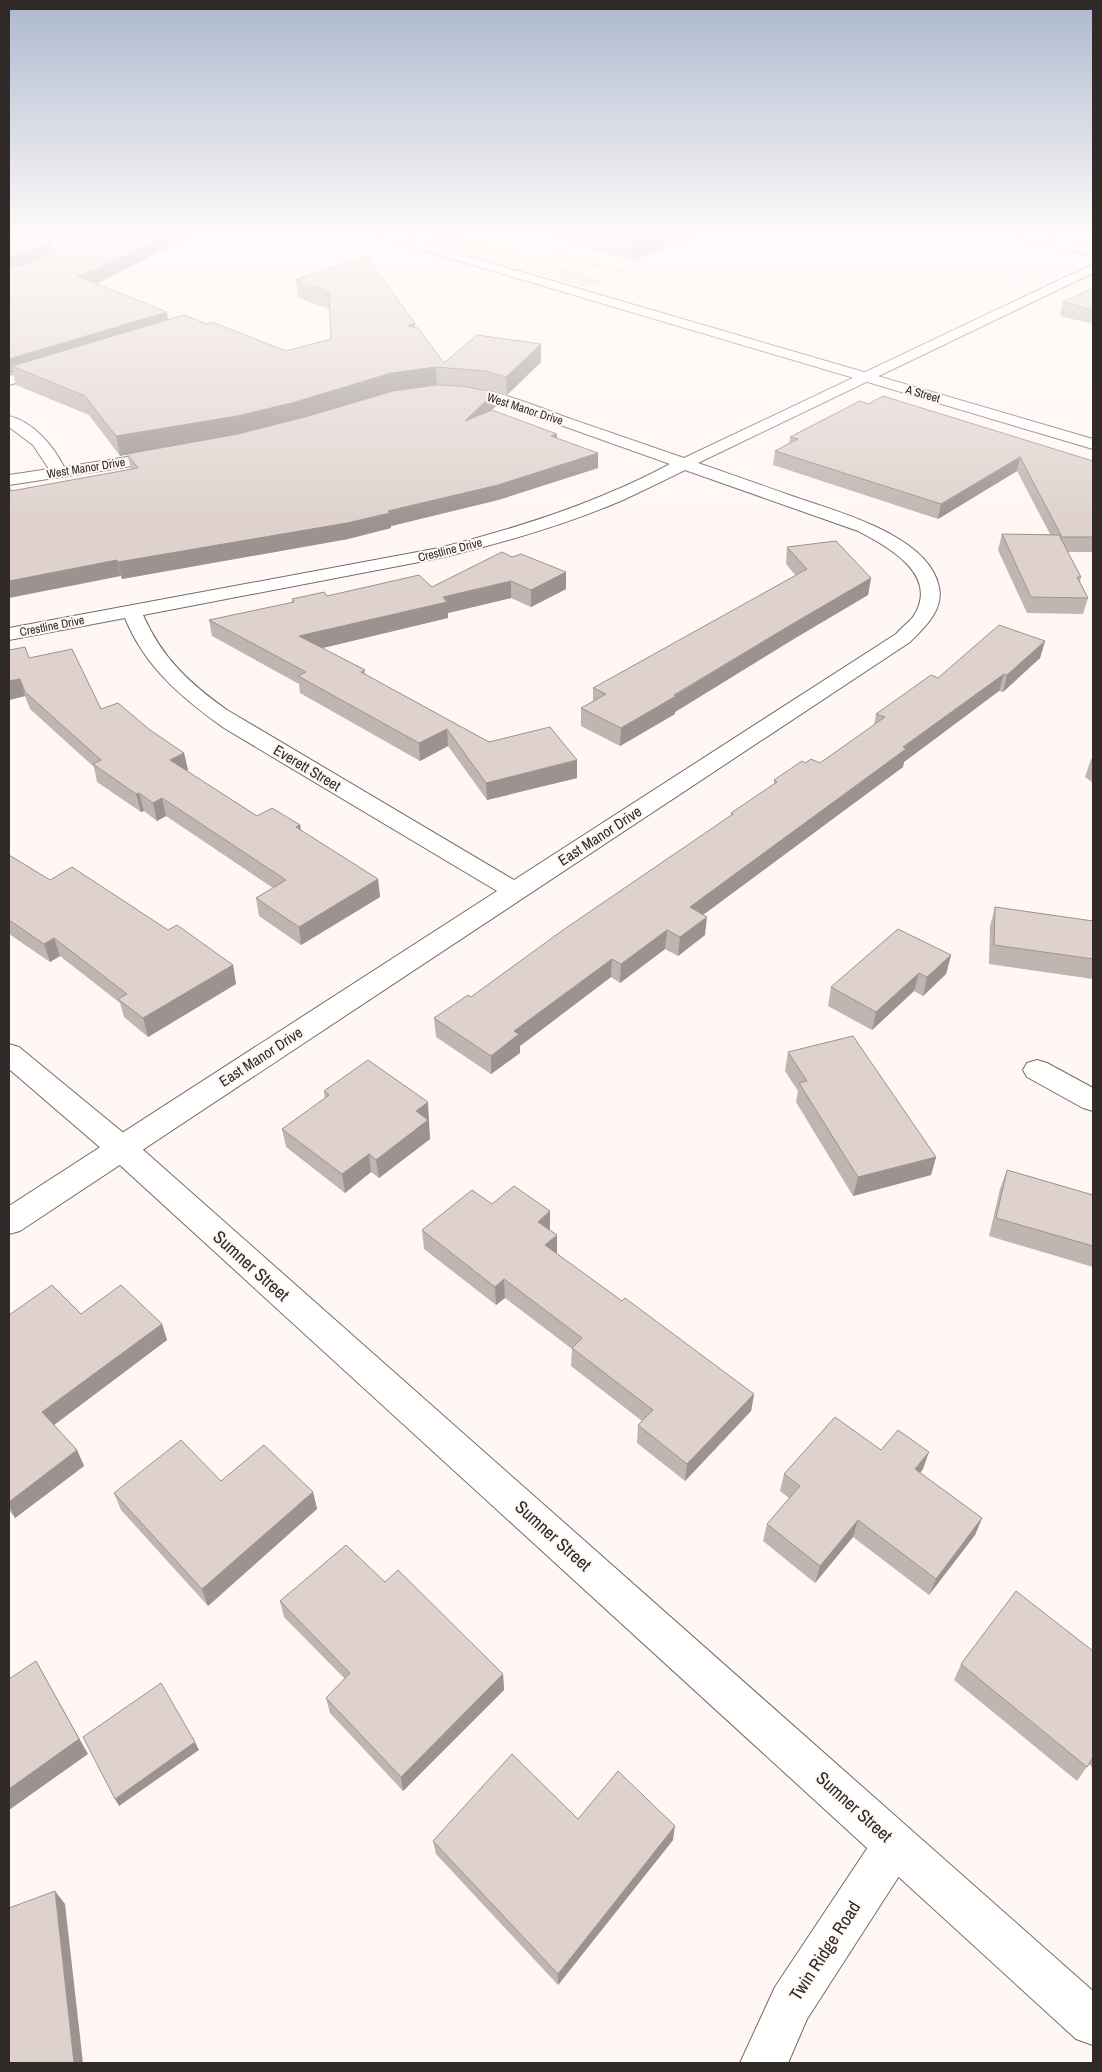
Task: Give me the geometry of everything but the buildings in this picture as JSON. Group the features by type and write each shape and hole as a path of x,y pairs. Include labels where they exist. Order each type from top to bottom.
{"street":[{"name":"A Street","path":"709,331 1093,444"},
{"name":"Crestline Drive","path":"9,634 440,553 510,535 567,517 617,496 959,331"},
{"path":"9,381 63,364"},
{"name":"West Manor Drive","path":"438,392 483,395 504,400 684,463"},
{"path":"9,421 41,442 51,456 58,473"},
{"name":"West Manor Drive","path":"9,480 176,454"},
{"name":"East Manor Drive","path":"9,1222 903,638 915,628 926,613 931,594 928,579 918,564 905,551 886,538 864,527 684,463"},
{"name":"Everett Street","path":"132,611 146,642 163,665 196,699 232,724 515,891"},
{"name":"Sumner Street","path":"9,1054 121,1148 1093,2022"},
{"path":"1037,1070 1093,1101"},
{"name":"Twin Ridge Road","path":"764,2063 791,2003 895,1844"}]}
